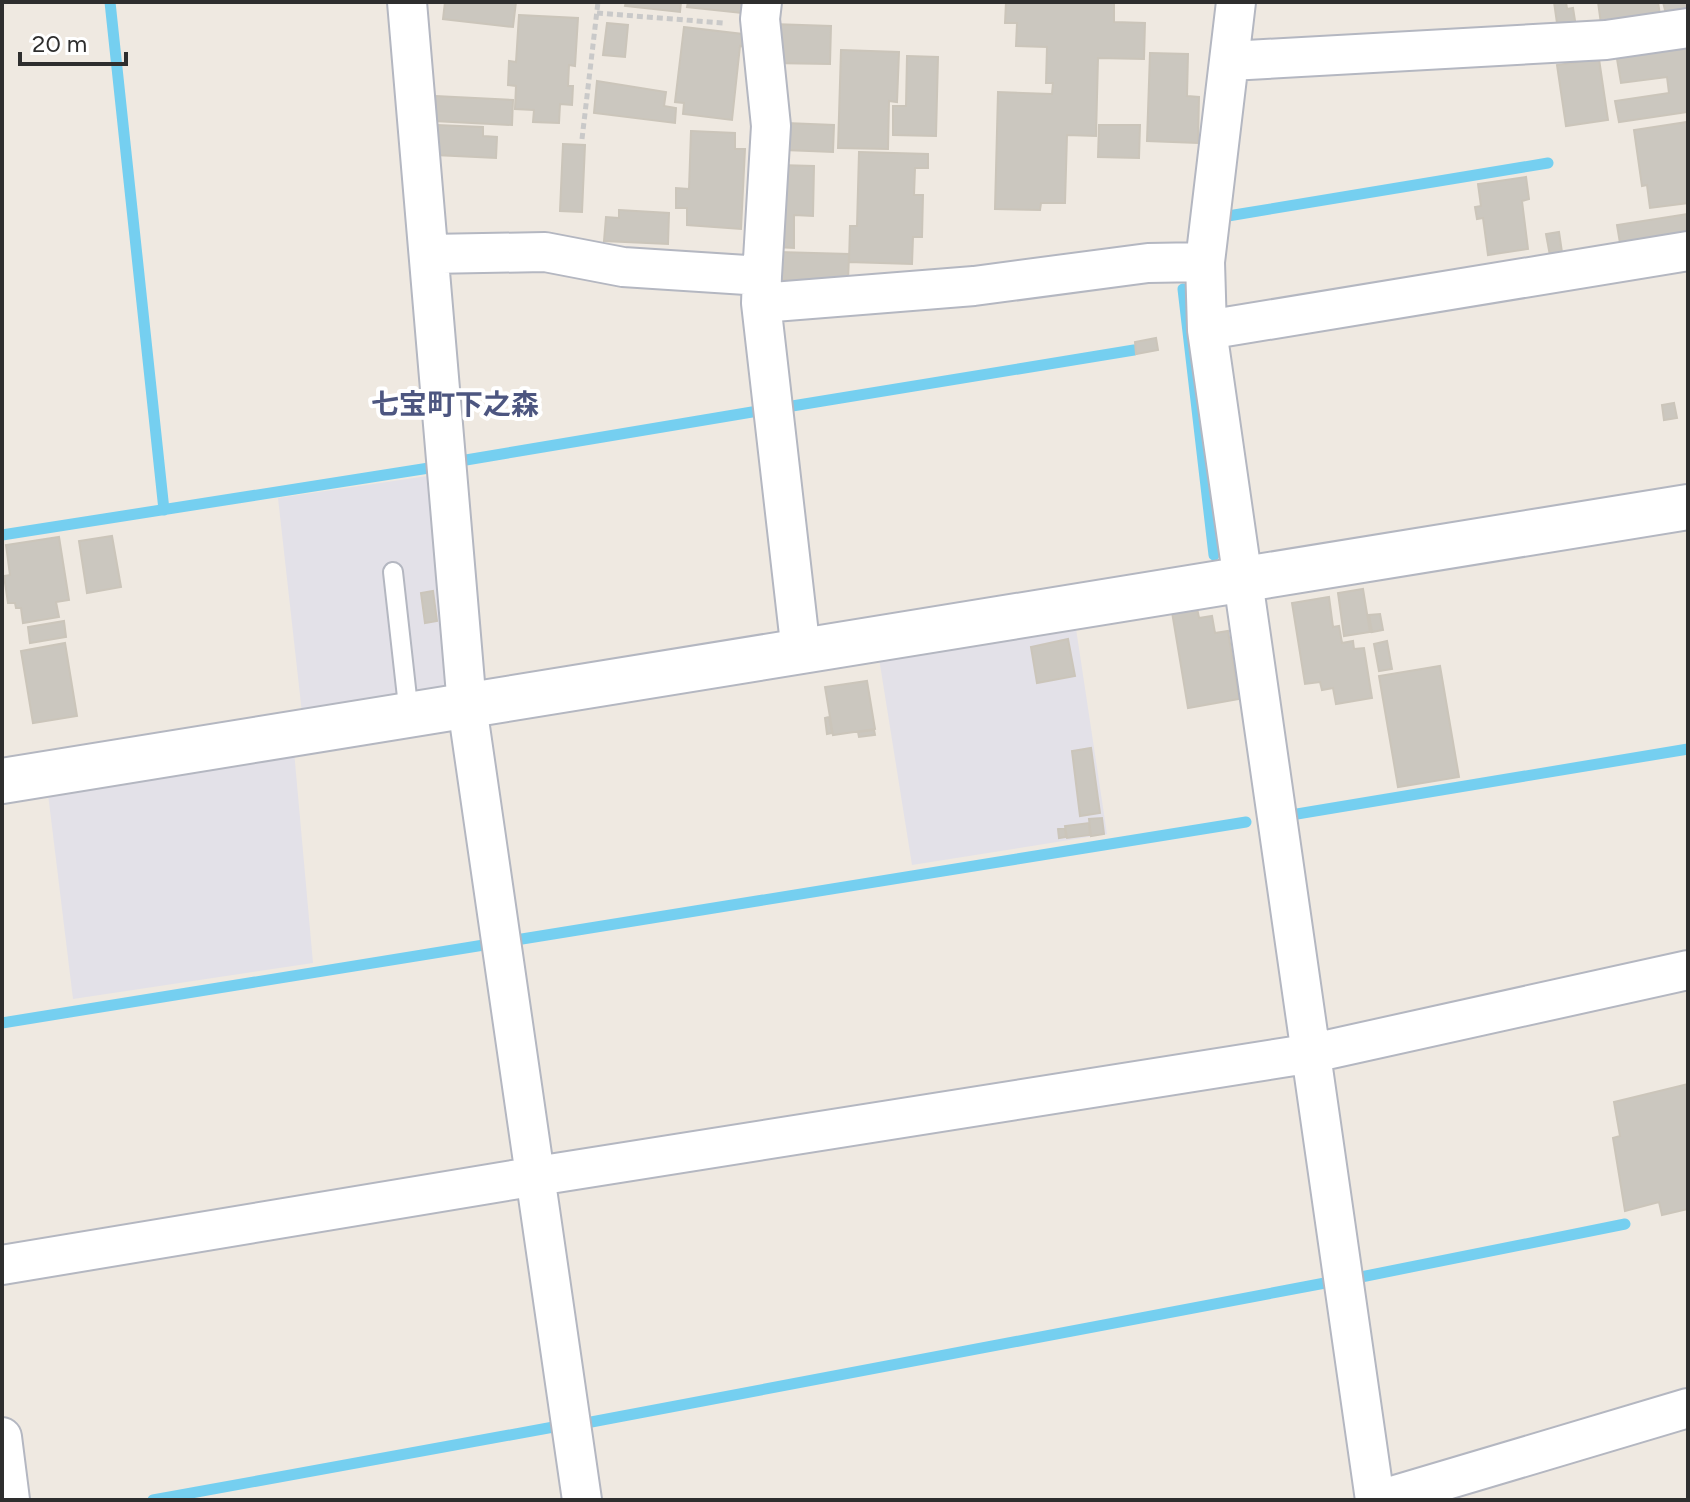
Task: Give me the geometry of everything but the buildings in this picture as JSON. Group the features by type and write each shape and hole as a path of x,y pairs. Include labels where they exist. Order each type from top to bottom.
{"street":[{"path":"407,2 467,706 582,1500"},
{"path":"1236,2 1205,262 1207,330 1377,1500 1688,1408"},
{"path":"761,14 771,126 762,290 801,652"},
{"path":"1230,61 1606,40 1688,28"},
{"path":"1207,330 1688,251"},
{"path":"429,254 545,252 762,290 974,286 1148,263 1205,262"},
{"path":"2,781 1688,507"},
{"path":"2,1265 537,1176 1313,1053 1688,970"},
{"path":"2,1437 10,1500"}],"lane":[{"path":"393,572 409,715"}],"path":[{"path":"582,139 598,2"},
{"path":"597,13 761,14"}],"shaded area":[{"path":"434,475 450,689 302,713 278,498"},
{"path":"1075,622 1107,834 912,865 878,652"},
{"path":"294,751 313,963 73,999 48,794"}],"waterway":[{"path":"110,2 164,510"},
{"path":"1228,216 1548,163"},
{"path":"1183,289 1214,555"},
{"path":"780,408 1134,350"},
{"path":"460,461 758,411"},
{"path":"2,535 429,468"},
{"path":"1291,815 1688,749"},
{"path":"522,939 1246,822"},
{"path":"2,1023 490,944"},
{"path":"1361,1277 1625,1224"},
{"path":"586,1423 1325,1283"},
{"path":"153,1500 559,1426"}],"district":[{"name":"七宝町下之森","path":"455,404"}]}
